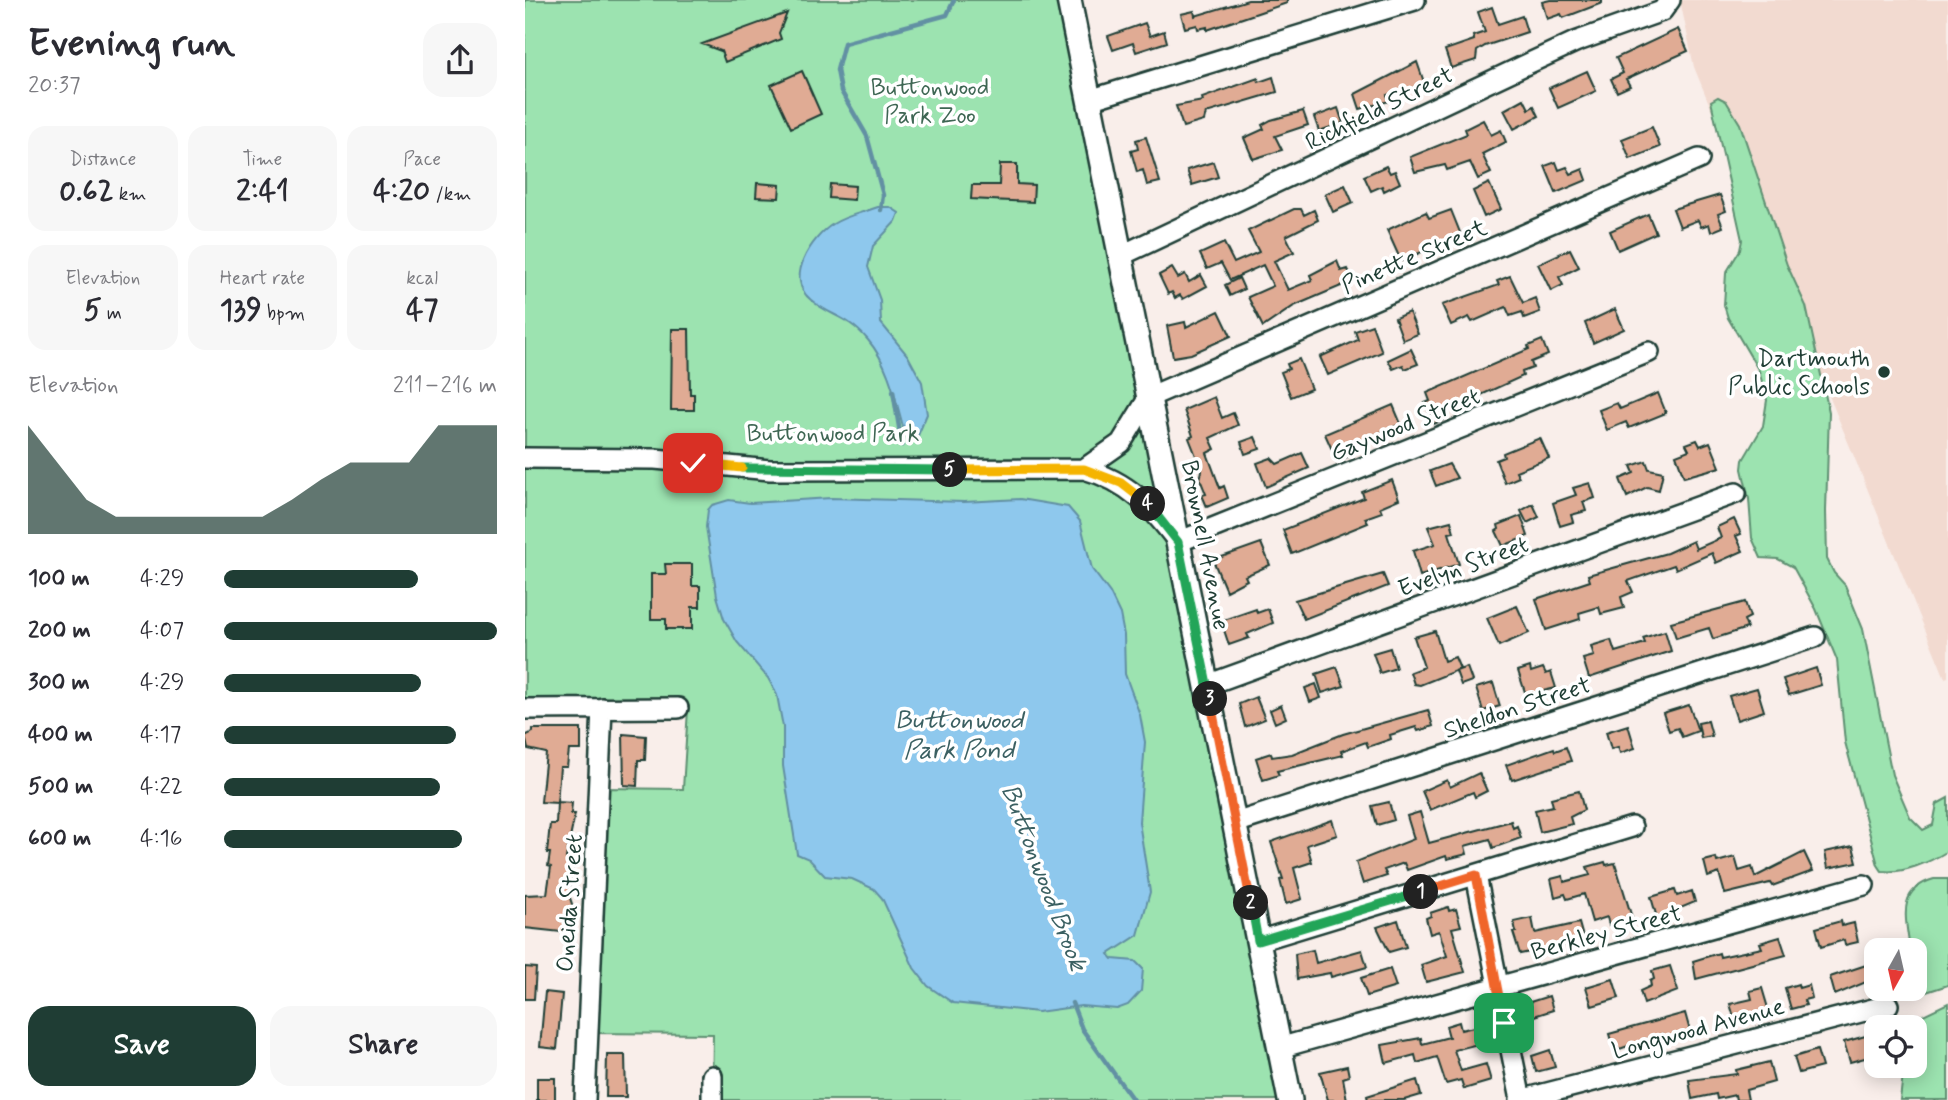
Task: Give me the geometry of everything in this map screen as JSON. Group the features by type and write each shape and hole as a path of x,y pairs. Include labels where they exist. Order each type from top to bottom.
{"main road":[{"name":"Brownell Avenue","path":"1069,0 1290,1100"}],"street":[{"path":"1089,100 1415,0"},
{"name":"Richfield Street","path":"1120,256 1575,42 1666,5"},
{"name":"Pinette Street","path":"1149,397 1699,159"},
{"name":"Gaywood Street","path":"1178,542 1649,352"},
{"path":"1084,469 1121,443 1149,397"},
{"path":"525,458 655,459 770,470 1084,469 1108,476 1132,490 1152,508 1178,542"},
{"name":"Evelyn Street","path":"1207,685 1736,494"},
{"name":"Sheldon Street","path":"1235,823 1815,637"},
{"name":"Oneida Street","path":"585,1100 602,708"},
{"path":"525,709 678,708"},
{"path":"1258,941 1632,827"},
{"path":"1476,875 1521,1100"},
{"name":"Berkley Street","path":"1279,1048 1864,885"},
{"name":"Longwood Avenue","path":"1521,1100 1888,1004"},
{"path":"712,1076 712,1100"}],"shaded area":[{"name":"Dartmouth Public Schools","path":"1680,0 1948,0 1948,677 1945,678 1694,67"}],"green space":[{"name":"Buttonwood Park","path":"525,0 1060,0 1281,1100 712,1100 713,1034 585,1033 601,788 683,789 688,709 525,702"},
{"path":"1718,97 1726,101 1740,124 1787,265 1806,306 1829,412 1827,559 1834,573 1845,585 1863,629 1892,775 1910,817 1923,830 1933,825 1937,804 1948,798 1948,851 1907,869 1882,871 1878,865 1845,742 1837,660 1816,609 1793,567 1778,559 1761,558 1752,538 1749,499 1742,469 1743,460 1763,426 1767,400 1759,371 1728,318 1724,305 1726,273 1740,250 1742,240 1711,101"},
{"path":"1934,879 1948,879 1948,985 1927,992 1927,938 1908,938 1906,916 1909,898 1922,884"},
{"path":"1948,1003 1948,1100 1900,1100 1903,1078 1927,1078 1927,1015 1923,1015"}],"water":[{"path":"878,207 890,207 899,213 896,221 873,246 868,267 880,300 881,323 908,356 922,382 927,414 916,440 905,434 891,385 876,350 853,326 811,300 803,291 800,281 804,259 825,230 844,218"},
{"name":"Buttonwood Park Pond","path":"831,498 964,502 1020,499 1068,507 1080,521 1092,569 1110,593 1120,614 1124,635 1125,674 1140,715 1145,742 1139,822 1150,892 1138,935 1109,954 1113,959 1135,961 1143,969 1141,991 1128,1005 1117,1009 1081,1006 1038,1012 953,1003 928,986 914,968 882,898 874,889 852,879 825,876 809,859 797,854 783,766 783,727 777,695 768,678 737,642 724,619 717,596 706,527 708,510 712,505 729,500 750,503"}],"building":[{"path":"1248,0 1287,0 1287,3 1207,30 1207,27 1198,29 1197,25 1185,28 1181,14 1194,11 1195,16"},
{"path":"1602,0 1602,3 1563,18 1561,14 1547,19 1542,2"},
{"path":"1492,7 1498,24 1522,16 1527,32 1485,46 1477,51 1476,60 1451,68 1445,50 1474,40 1473,36 1485,32 1478,12"},
{"path":"787,13 779,33 781,39 725,62 721,51 702,44"},
{"path":"1145,23 1150,36 1164,31 1167,42 1136,52 1133,43 1113,50 1108,36"},
{"path":"1678,29 1688,51 1626,79 1630,86 1617,92 1611,79 1623,73 1616,58"},
{"path":"1417,62 1425,85 1387,95 1389,101 1360,109 1355,94"},
{"path":"802,71 821,114 791,128 771,85"},
{"path":"1587,71 1596,91 1558,108 1549,88"},
{"path":"1273,77 1277,92 1206,113 1204,121 1183,127 1176,106 1203,101 1202,98 1258,78 1259,82"},
{"path":"1524,99 1529,109 1534,106 1539,116 1514,129 1504,110"},
{"path":"1338,108 1343,123 1319,131 1314,117"},
{"path":"1303,111 1308,125 1275,136 1282,150 1253,159 1244,138 1264,129 1262,125 1271,120"},
{"path":"1483,120 1491,135 1501,130 1506,142 1482,154 1491,173 1478,179 1470,162 1447,170 1445,165 1415,172 1410,157 1467,134 1465,129"},
{"path":"1652,127 1660,147 1630,159 1622,139"},
{"path":"1146,137 1160,182 1147,185 1143,170 1137,172 1131,151 1138,149 1136,140"},
{"path":"1213,162 1218,177 1192,185 1187,170"},
{"path":"1556,162 1559,170 1567,167 1571,174 1583,169 1587,180 1556,193 1545,166"},
{"path":"1000,164 1017,164 1017,184 1034,185 1033,202 971,199 972,185 999,185"},
{"path":"1386,166 1390,173 1395,171 1400,183 1384,191 1382,186 1371,191 1364,176"},
{"path":"757,183 780,185 779,198 756,197"},
{"path":"1489,183 1501,209 1484,217 1473,191"},
{"path":"830,184 855,186 854,200 829,198"},
{"path":"1345,185 1353,203 1333,212 1325,194"},
{"path":"1720,195 1726,211 1718,214 1723,227 1711,232 1709,224 1701,227 1698,220 1680,227 1673,209"},
{"path":"1294,209 1301,209 1304,215 1314,210 1318,220 1286,236 1294,252 1274,261 1288,290 1312,280 1310,275 1337,261 1341,271 1348,269 1353,281 1294,306 1263,327 1248,297 1273,286 1263,265 1230,280 1221,263 1207,269 1200,254 1224,243 1234,263 1259,252 1248,231"},
{"path":"1451,210 1461,235 1401,261 1387,230 1426,212 1429,218"},
{"path":"1648,214 1656,233 1618,250 1610,231"},
{"path":"1570,249 1579,267 1559,277 1563,285 1551,291 1538,264"},
{"path":"1172,268 1178,278 1185,274 1189,282 1201,275 1207,286 1183,299 1180,295 1175,298 1172,292 1168,294 1159,275"},
{"path":"1510,276 1523,303 1535,298 1540,312 1524,318 1522,312 1510,316 1506,307 1472,322 1469,317 1451,325 1442,305 1499,285 1497,281"},
{"path":"1239,278 1244,289 1230,296 1225,285"},
{"path":"1615,309 1624,329 1593,343 1585,323"},
{"path":"1219,311 1231,336 1191,354 1173,357 1167,326 1185,322 1186,327"},
{"path":"1409,312 1418,334 1403,340 1395,318"},
{"path":"1372,325 1382,352 1328,375 1320,357 1358,340 1355,331"},
{"path":"672,329 689,329 690,394 694,394 694,410 671,410"},
{"path":"1542,340 1548,355 1531,362 1533,368 1522,372 1523,376 1448,410 1447,418 1434,424 1425,403 1430,401 1427,393 1529,349 1528,346"},
{"path":"1411,349 1418,364 1405,369 1403,365 1393,369 1388,360"},
{"path":"1299,359 1311,389 1291,397 1281,372 1289,369 1287,364"},
{"path":"1658,393 1666,413 1629,428 1626,422 1607,430 1599,410 1617,403 1620,409"},
{"path":"1214,397 1222,418 1233,413 1238,425 1210,438 1215,449 1207,453 1220,488 1224,486 1228,498 1207,507 1202,495 1206,494 1200,479 1202,471 1189,438 1193,436 1184,410"},
{"path":"1393,405 1401,424 1351,445 1352,455 1337,461 1325,434"},
{"path":"1255,437 1260,449 1245,454 1241,442"},
{"path":"1540,438 1549,458 1516,471 1519,477 1505,483 1496,460 1504,457 1503,453"},
{"path":"1697,440 1700,446 1710,442 1720,467 1684,477 1676,455 1689,450 1686,444"},
{"path":"1302,453 1309,468 1266,487 1257,463 1271,458 1277,464"},
{"path":"1646,461 1649,469 1663,472 1659,490 1647,487 1627,497 1620,479 1634,473 1631,466"},
{"path":"1449,464 1457,478 1436,486 1430,471"},
{"path":"1392,480 1399,499 1380,507 1382,512 1365,518 1368,523 1292,554 1283,530 1364,498 1362,492"},
{"path":"1590,483 1595,498 1583,502 1586,511 1571,515 1573,522 1560,526 1553,503 1576,495 1573,488"},
{"path":"1533,504 1539,517 1527,523 1521,511"},
{"path":"1521,516 1528,536 1503,546 1496,531 1499,529 1498,525"},
{"path":"1734,519 1741,534 1736,536 1743,551 1716,563 1712,553 1676,569 1674,565 1628,581 1633,592 1621,597 1624,608 1601,614 1599,607 1579,613 1580,619 1546,630 1536,599 1590,581 1588,575 1667,553 1693,541 1696,549 1721,538 1717,527"},
{"path":"1451,521 1454,532 1449,533 1459,564 1420,576 1413,551 1435,544 1428,527"},
{"path":"1261,543 1270,565 1245,576 1247,580 1226,591 1213,560"},
{"path":"665,564 692,564 692,586 700,586 700,607 692,607 692,629 666,629 666,619 651,619 651,574 666,574"},
{"path":"1383,574 1388,586 1304,619 1295,600"},
{"path":"1745,602 1750,617 1744,620 1747,628 1713,639 1709,628 1676,638 1671,622"},
{"path":"1517,606 1529,633 1499,646 1487,618"},
{"path":"1256,609 1257,613 1268,609 1273,623 1247,634 1249,638 1229,645 1221,621"},
{"path":"1435,631 1444,661 1455,657 1460,669 1420,685 1414,684 1410,672 1424,667 1414,637"},
{"path":"1665,631 1671,651 1589,678 1583,659 1594,656 1591,646 1611,640 1615,652 1645,643 1643,638"},
{"path":"1390,648 1396,668 1380,673 1373,653"},
{"path":"1337,667 1344,686 1322,693 1316,674"},
{"path":"1467,667 1472,681 1461,685 1456,671"},
{"path":"1530,667 1531,672 1543,668 1546,674 1551,672 1556,688 1526,695 1518,671"},
{"path":"1816,668 1821,685 1789,695 1783,679"},
{"path":"1493,683 1500,706 1483,711 1476,688"},
{"path":"1316,684 1321,698 1310,702 1305,688"},
{"path":"1757,688 1764,711 1737,720 1729,696"},
{"path":"1256,697 1265,719 1245,727 1239,704"},
{"path":"1281,705 1286,718 1275,723 1270,710"},
{"path":"1689,705 1698,731 1682,737 1678,728 1669,731 1663,713"},
{"path":"1428,710 1433,726 1418,731 1416,727 1390,735 1391,739 1368,747 1366,742 1341,751 1343,755 1277,771 1279,775 1263,780 1256,758 1271,753 1272,757 1292,754 1343,734"},
{"path":"1708,721 1712,736 1701,738 1698,723"},
{"path":"1628,725 1635,748 1620,753 1618,747 1611,749 1606,732"},
{"path":"533,729 581,729 581,750 569,750 567,767 560,767 557,803 541,802 546,753 528,749 525,736 533,732"},
{"path":"623,734 646,736 645,760 638,760 637,786 624,785"},
{"path":"1566,747 1571,761 1512,780 1506,765 1554,748 1555,751"},
{"path":"1479,773 1487,791 1475,797 1473,792 1430,810 1422,791 1447,780 1450,787"},
{"path":"1579,791 1584,810 1570,817 1572,824 1540,832 1535,810 1553,806 1551,798"},
{"path":"557,802 572,803 571,814 575,814 566,858 574,859 569,895 572,904 570,933 525,928 525,895 547,894 551,867 548,866 550,853 547,853 550,824 556,824"},
{"path":"1389,802 1394,820 1377,825 1372,806"},
{"path":"1420,812 1429,843 1511,821 1513,828 1517,826 1521,838 1493,848 1490,839 1465,846 1467,854 1447,859 1446,856 1407,870 1404,863 1384,870 1387,876 1363,884 1356,862 1414,839 1407,816"},
{"path":"1332,820 1337,835 1307,845 1312,862 1294,868 1302,899 1286,904 1280,880 1283,879 1271,842"},
{"path":"1853,846 1857,862 1828,868 1825,852"},
{"path":"1804,852 1813,871 1772,886 1770,883 1725,894 1719,873 1708,877 1704,861 1716,858 1717,862 1735,857 1739,871 1752,867 1755,877"},
{"path":"1605,862 1606,865 1615,863 1633,921 1609,925 1607,917 1592,922 1584,894 1567,899 1565,894 1555,897 1551,879 1563,876 1564,882 1590,875 1587,867"},
{"path":"1675,890 1677,896 1692,891 1695,902 1657,918 1651,897"},
{"path":"1448,907 1449,911 1456,909 1461,926 1452,928 1465,972 1426,982 1421,965 1447,956 1439,931 1430,934 1426,918 1431,916 1430,913"},
{"path":"1532,918 1535,933 1579,923 1584,941 1520,954 1513,932 1516,932 1514,922"},
{"path":"1398,920 1406,947 1389,952 1377,927"},
{"path":"1841,921 1842,926 1854,923 1858,942 1845,945 1844,940 1821,947 1816,928"},
{"path":"1780,937 1786,955 1696,979 1693,961 1719,953 1720,957 1762,948 1760,943"},
{"path":"1313,950 1316,963 1362,950 1367,967 1331,977 1330,973 1297,979 1295,954"},
{"path":"1670,966 1678,991 1644,1004 1640,991 1651,986 1650,981 1654,979 1652,971"},
{"path":"1864,966 1864,983 1835,995 1830,977"},
{"path":"525,967 536,968 534,999 525,999"},
{"path":"1390,969 1396,987 1367,996 1361,978"},
{"path":"1613,979 1619,998 1592,1006 1586,987"},
{"path":"1798,984 1799,988 1809,985 1812,998 1804,1000 1806,1005 1791,1009 1785,988"},
{"path":"1762,988 1770,1015 1758,1018 1756,1013 1734,1017 1730,1004 1752,999 1750,991"},
{"path":"545,992 562,994 557,1049 540,1047"},
{"path":"1549,996 1553,1010 1531,1017 1527,1003"},
{"path":"1685,1013 1690,1031 1664,1038 1662,1034 1614,1051 1609,1034"},
{"path":"1459,1022 1461,1030 1478,1026 1482,1043 1454,1050 1461,1071 1486,1064 1491,1081 1464,1089 1461,1080 1446,1084 1437,1057 1417,1063 1415,1055 1386,1063 1382,1045 1421,1038 1422,1044 1449,1037 1446,1026"},
{"path":"1864,1036 1864,1058 1850,1062 1844,1042"},
{"path":"1550,1050 1555,1067 1536,1072 1532,1056"},
{"path":"1817,1050 1822,1067 1799,1073 1794,1057"},
{"path":"607,1055 625,1055 626,1097 606,1097"},
{"path":"1769,1062 1774,1082 1746,1090 1748,1100 1736,1100 1735,1095 1717,1099 1716,1094 1692,1099 1689,1080 1737,1074 1736,1070"},
{"path":"1347,1066 1349,1076 1343,1078 1347,1100 1328,1100 1320,1072"},
{"path":"537,1078 555,1078 555,1100 537,1100"},
{"path":"1417,1080 1421,1095 1404,1100 1368,1100 1367,1096"}],"waterway":[{"name":"Buttonwood Brook","path":"881,210 883,195 867,136 841,91 837,70 844,43 947,15 954,0"},
{"name":"Buttonwood Brook","path":"893,391 902,445"},
{"name":"Buttonwood Brook","path":"1072,1003 1082,1029 1133,1100"}],"place":[{"name":"Dartmouth Public Schools","path":"1884,372"}],"route":[{"path":"693,463 770,470 1084,469 1108,476 1132,490 1160,517 1178,542 1258,941 1476,875 1504,1023"}],"park label":[{"name":"Buttonwood Park Zoo","path":"930,101"}]}
